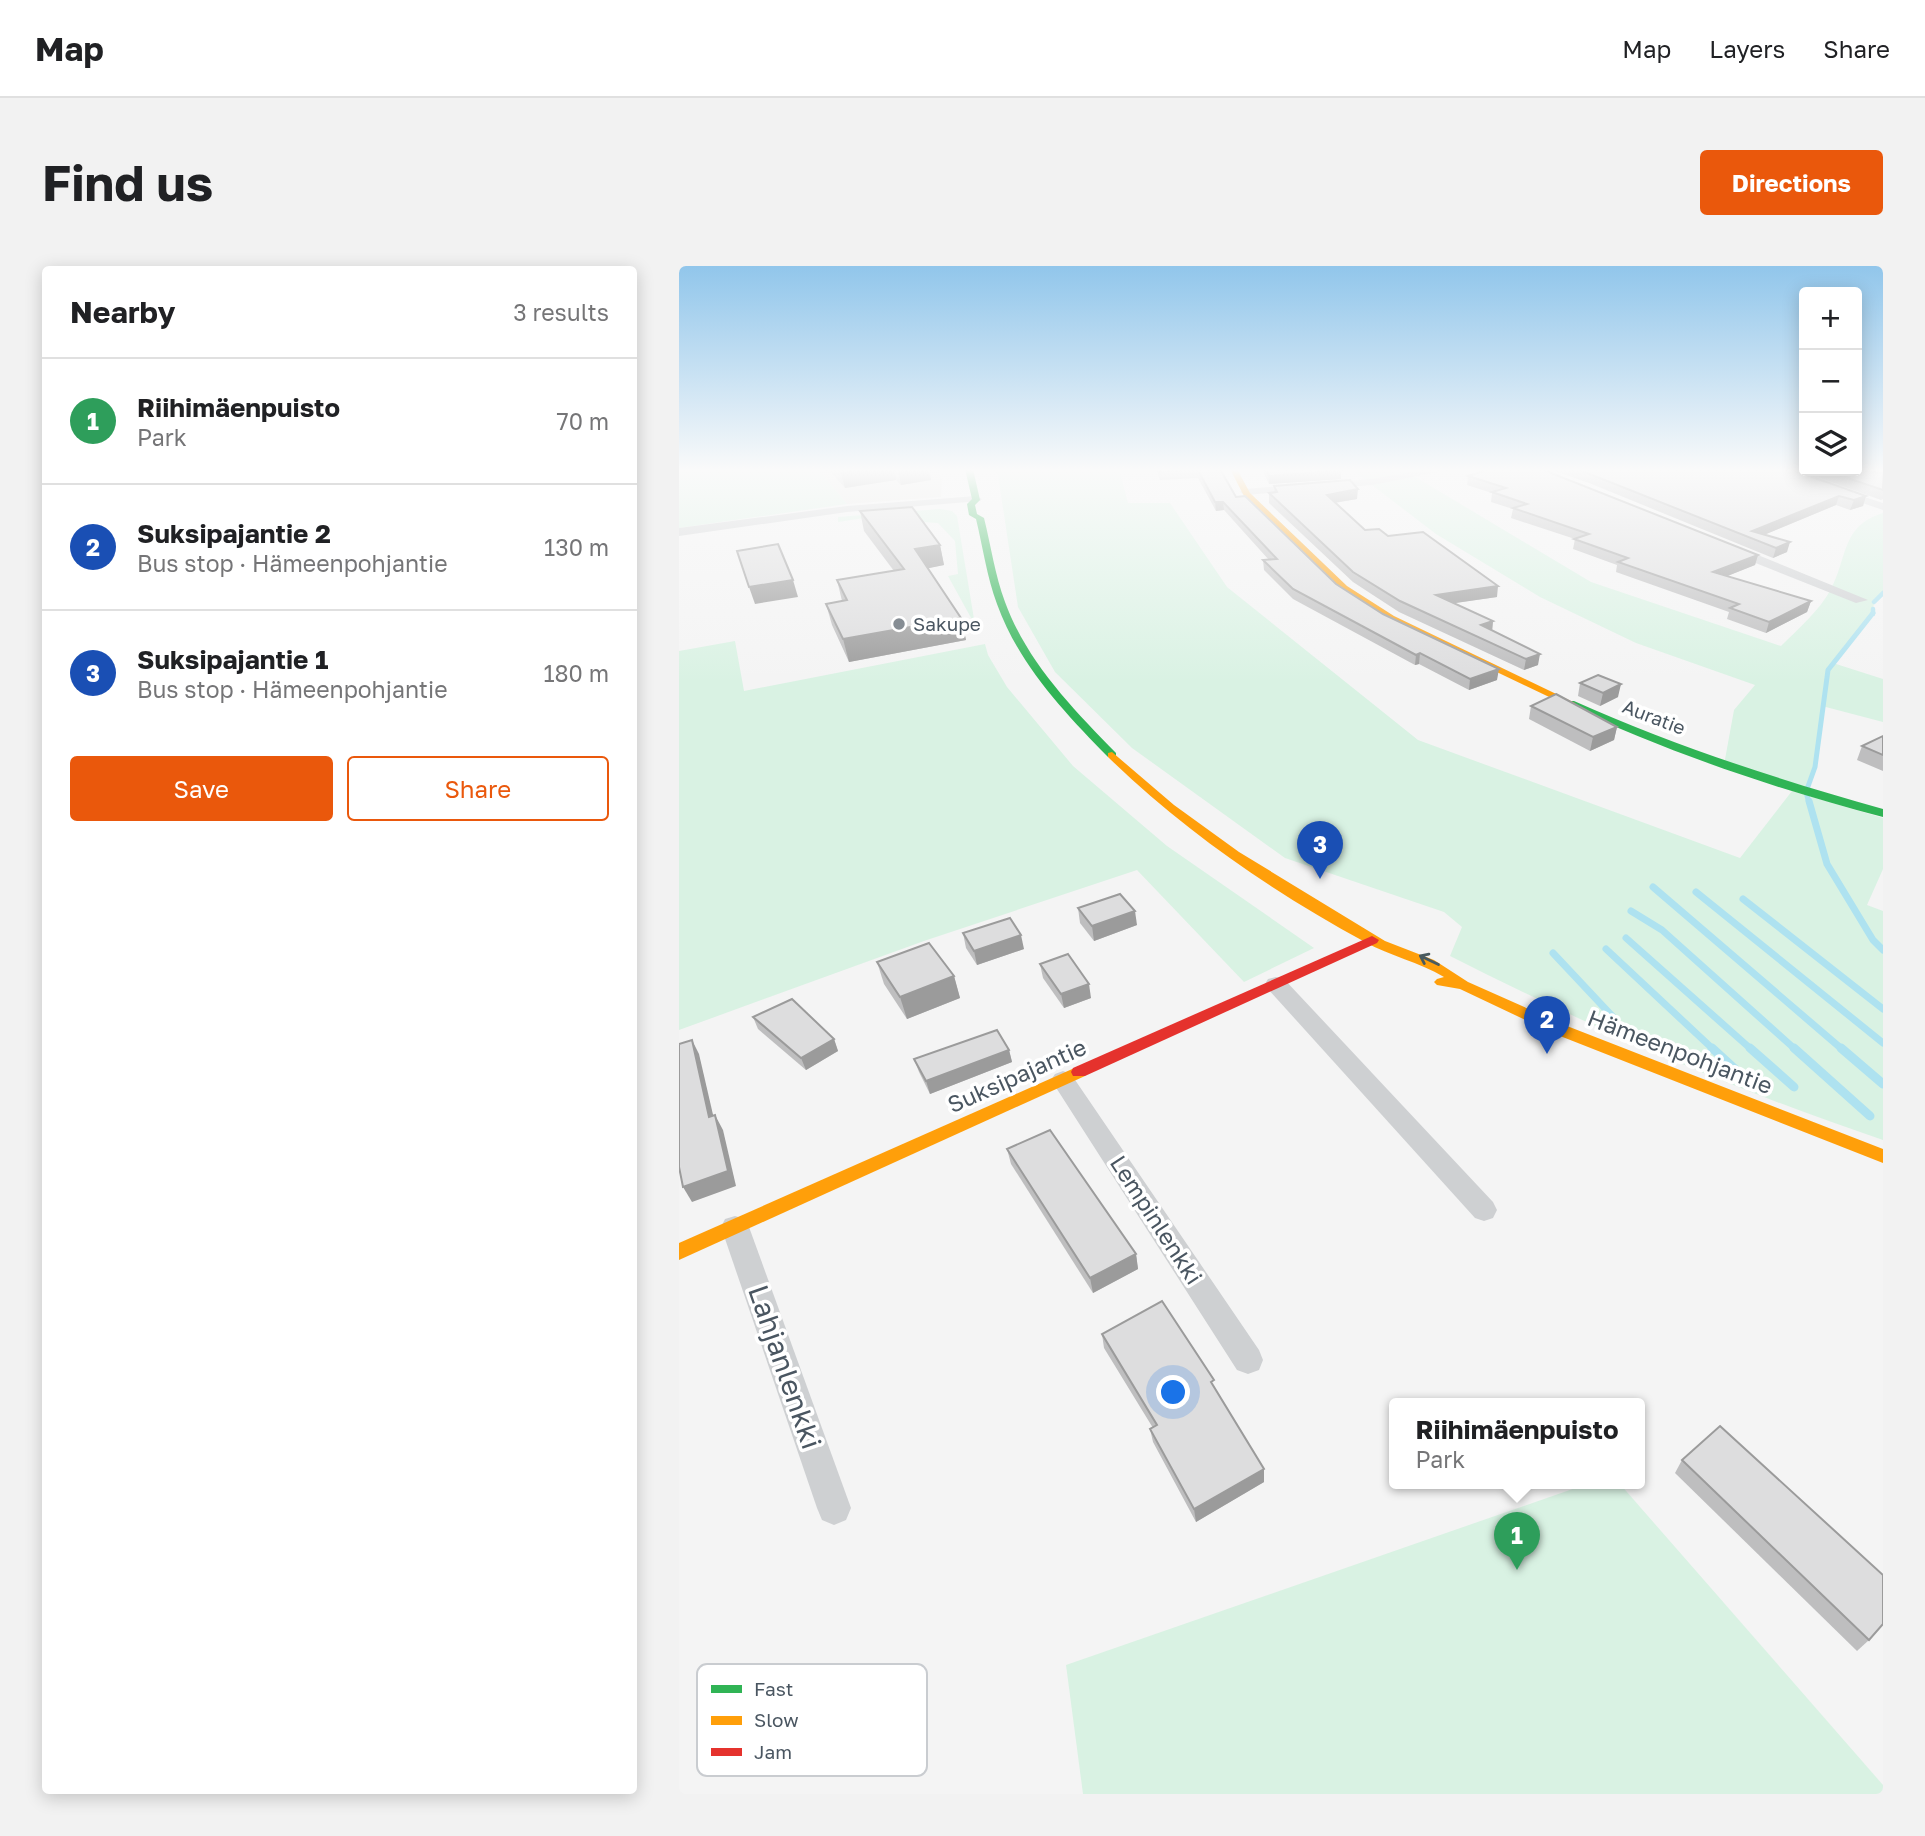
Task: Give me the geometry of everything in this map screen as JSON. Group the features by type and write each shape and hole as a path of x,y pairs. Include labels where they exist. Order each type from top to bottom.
{"street":[{"name":"Hämeenpohjantie","path":"986,540 1005,614 1041,679 1111,754 1193,825 1372,940 1388,948 1411,951 1451,971 1463,985 1562,1030 1883,1156"},
{"name":"Auratie","path":"1295,540 1344,588 1391,618 1613,724 1780,785 1883,813"},
{"path":"1712,540 1861,600"},
{"name":"Suksipajantie","path":"679,1252 1372,940"},
{"path":"1276,984 1484,1210"},
{"name":"Lempinlenkki","path":"1063,1080 1248,1360"},
{"name":"Lahjanlenkki","path":"735,1227 834,1508"}],"green space":[{"path":"961,540 975,625 948,576 958,574 955,541"},
{"path":"1008,540 1195,540 1227,587 1418,740 1740,858 1792,791 1883,818 1883,869 1867,905 1883,911 1883,1140 1717,1079 1556,1008 1450,956 1462,927 1444,912 1285,858 1132,748 1055,672 1018,607"},
{"path":"1446,540 1521,540 1591,582 1781,646 1826,597 1850,540 1883,540 1883,593 1874,599 1873,615 1833,663 1883,679 1883,722 1822,706 1815,767 1808,787 1724,765 1734,710 1755,685 1636,643 1540,597"},
{"path":"735,641 744,691 985,644 988,655 1007,687 1073,766 1167,846 1314,948 1244,982 1137,870 924,941 679,1030 679,651"},
{"path":"1573,1489 1624,1489 1883,1785 1883,1794 1083,1794 1066,1665"}],"building":[{"path":"882,540 937,540 940,545 915,549 961,618 843,639 826,604 847,600 837,580 904,569"},
{"path":"1259,540 1291,540 1336,584 1383,614 1499,669 1470,679 1420,653 1416,655 1293,589 1263,560 1277,559"},
{"path":"1319,540 1435,540 1498,586 1436,595 1493,621 1481,625 1540,654 1526,659 1400,601 1353,572"},
{"path":"1578,540 1721,540 1758,555 1713,572 1811,601 1769,622 1730,608 1739,604 1618,562 1628,558"},
{"path":"1757,540 1784,540 1790,542 1776,548"},
{"path":"778,544 793,580 749,587 737,551"},
{"path":"1598,675 1621,684 1603,693 1580,683"},
{"path":"1556,694 1617,727 1593,737 1531,706"},
{"path":"1883,736 1883,755 1862,746"},
{"path":"1120,894 1135,911 1092,926 1078,908"},
{"path":"1010,918 1021,935 974,951 963,933"},
{"path":"929,943 954,976 900,997 877,962"},
{"path":"1068,954 1089,984 1061,994 1040,964"},
{"path":"792,999 834,1039 801,1058 753,1017"},
{"path":"997,1030 1009,1050 926,1081 914,1059"},
{"path":"692,1040 709,1117 715,1115 728,1171 683,1187 679,1167 679,1044"},
{"path":"1050,1130 1136,1254 1090,1278 1007,1149"},
{"path":"1162,1301 1214,1380 1211,1382 1264,1469 1194,1509 1150,1429 1157,1425 1102,1334"},
{"path":"1720,1426 1883,1575 1883,1624 1869,1640 1682,1460"}],"waterway":[{"path":"1874,602 1883,593"},
{"path":"1809,803 1806,792 1815,767 1828,670 1873,613"},
{"path":"1809,801 1827,864 1873,940 1883,950"},
{"path":"1653,887 1843,1050"},
{"path":"1696,892 1883,1043"},
{"path":"1743,899 1883,1009"},
{"path":"1631,911 1662,930 1796,1050"},
{"path":"1626,938 1752,1050"},
{"path":"1606,949 1714,1050"},
{"path":"1553,953 1613,1017"},
{"path":"1712,1048 1748,1081"},
{"path":"1750,1048 1794,1087"},
{"path":"1794,1048 1870,1116"},
{"path":"1841,1048 1883,1084"}],"traffic: fast":[{"path":"985,540 1001,603 1021,645 1048,685 1112,755"},
{"path":"1570,703 1685,751 1764,778 1883,813"}],"traffic: slow":[{"path":"1295,540 1344,588 1391,618 1570,703"},
{"path":"1112,755 1170,807 1267,876 1368,938 1429,963 1463,985"},
{"path":"1442,982 1463,985 1561,1030 1883,1156"},
{"path":"679,1252 1079,1072"}],"traffic: jam":[{"path":"1079,1072 1372,940"}],"place":[{"name":"Sakupe","path":"899,624"},
{"name":"Suksipajantie 1","path":"1320,879"},
{"name":"Suksipajantie 2","path":"1547,1054"},
{"name":"Riihimäenpuisto","path":"1517,1570"}]}
